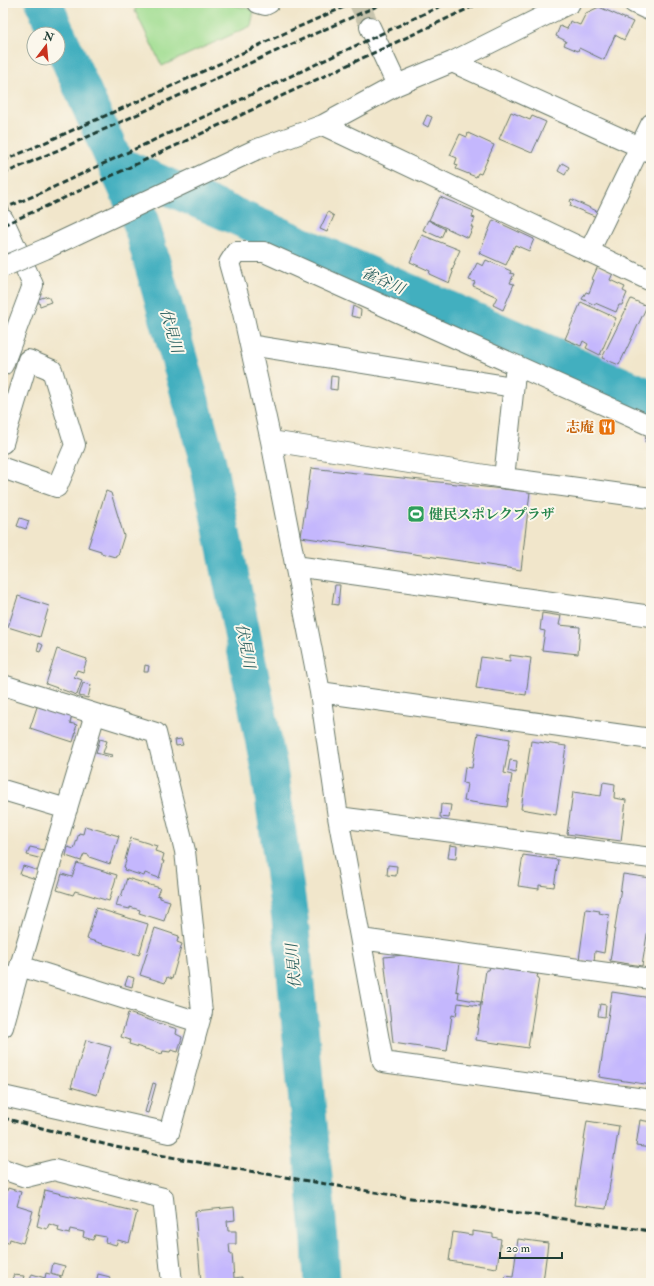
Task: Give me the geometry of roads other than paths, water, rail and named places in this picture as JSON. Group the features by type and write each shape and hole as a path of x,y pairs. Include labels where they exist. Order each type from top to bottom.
{"street":[{"path":"258,3 265,5 269,3"},
{"path":"3,267 45,249 255,150 323,125 397,86 452,62 570,3"},
{"path":"634,3 651,11"},
{"path":"370,27 397,86"},
{"path":"452,62 646,150"},
{"path":"590,252 646,150 651,124"},
{"path":"323,125 651,281"},
{"path":"3,219 33,285 3,365"},
{"path":"651,426 264,252 236,252 229,263 243,313 271,441 320,692 338,817 383,1062 651,1100"},
{"path":"250,345 513,387"},
{"path":"3,443 28,360 52,370 75,445 57,487 3,468"},
{"path":"504,478 516,364"},
{"path":"271,441 504,478 651,498"},
{"path":"295,566 651,616"},
{"path":"3,685 156,733 185,851 202,1012 169,1133 3,1096"},
{"path":"320,692 651,739"},
{"path":"3,1027 95,714"},
{"path":"3,790 66,810"},
{"path":"338,817 651,858"},
{"path":"361,939 651,979"},
{"path":"20,966 199,1022"},
{"path":"3,1169 26,1177 54,1170 163,1198 172,1283"}],"waterway":[{"name":"伏見川","path":"44,3 54,26"},
{"name":"伏見川","path":"66,53 139,216 207,458 269,768 290,919 320,1242 322,1283"},
{"name":"雀谷川","path":"116,164 651,398"}],"tunnel":[{"path":"359,3 370,27"}],"railway":[{"path":"3,161 159,92 353,3"},
{"path":"3,174 384,3"},
{"path":"3,209 43,192 447,3"},
{"path":"3,225 49,205 480,3"},
{"path":"3,1118 115,1147 237,1169 404,1197 651,1231"}],"place":[{"name":"志庵","path":"607,427"},
{"name":"健民スポレクプラザ","path":"416,514"}]}
